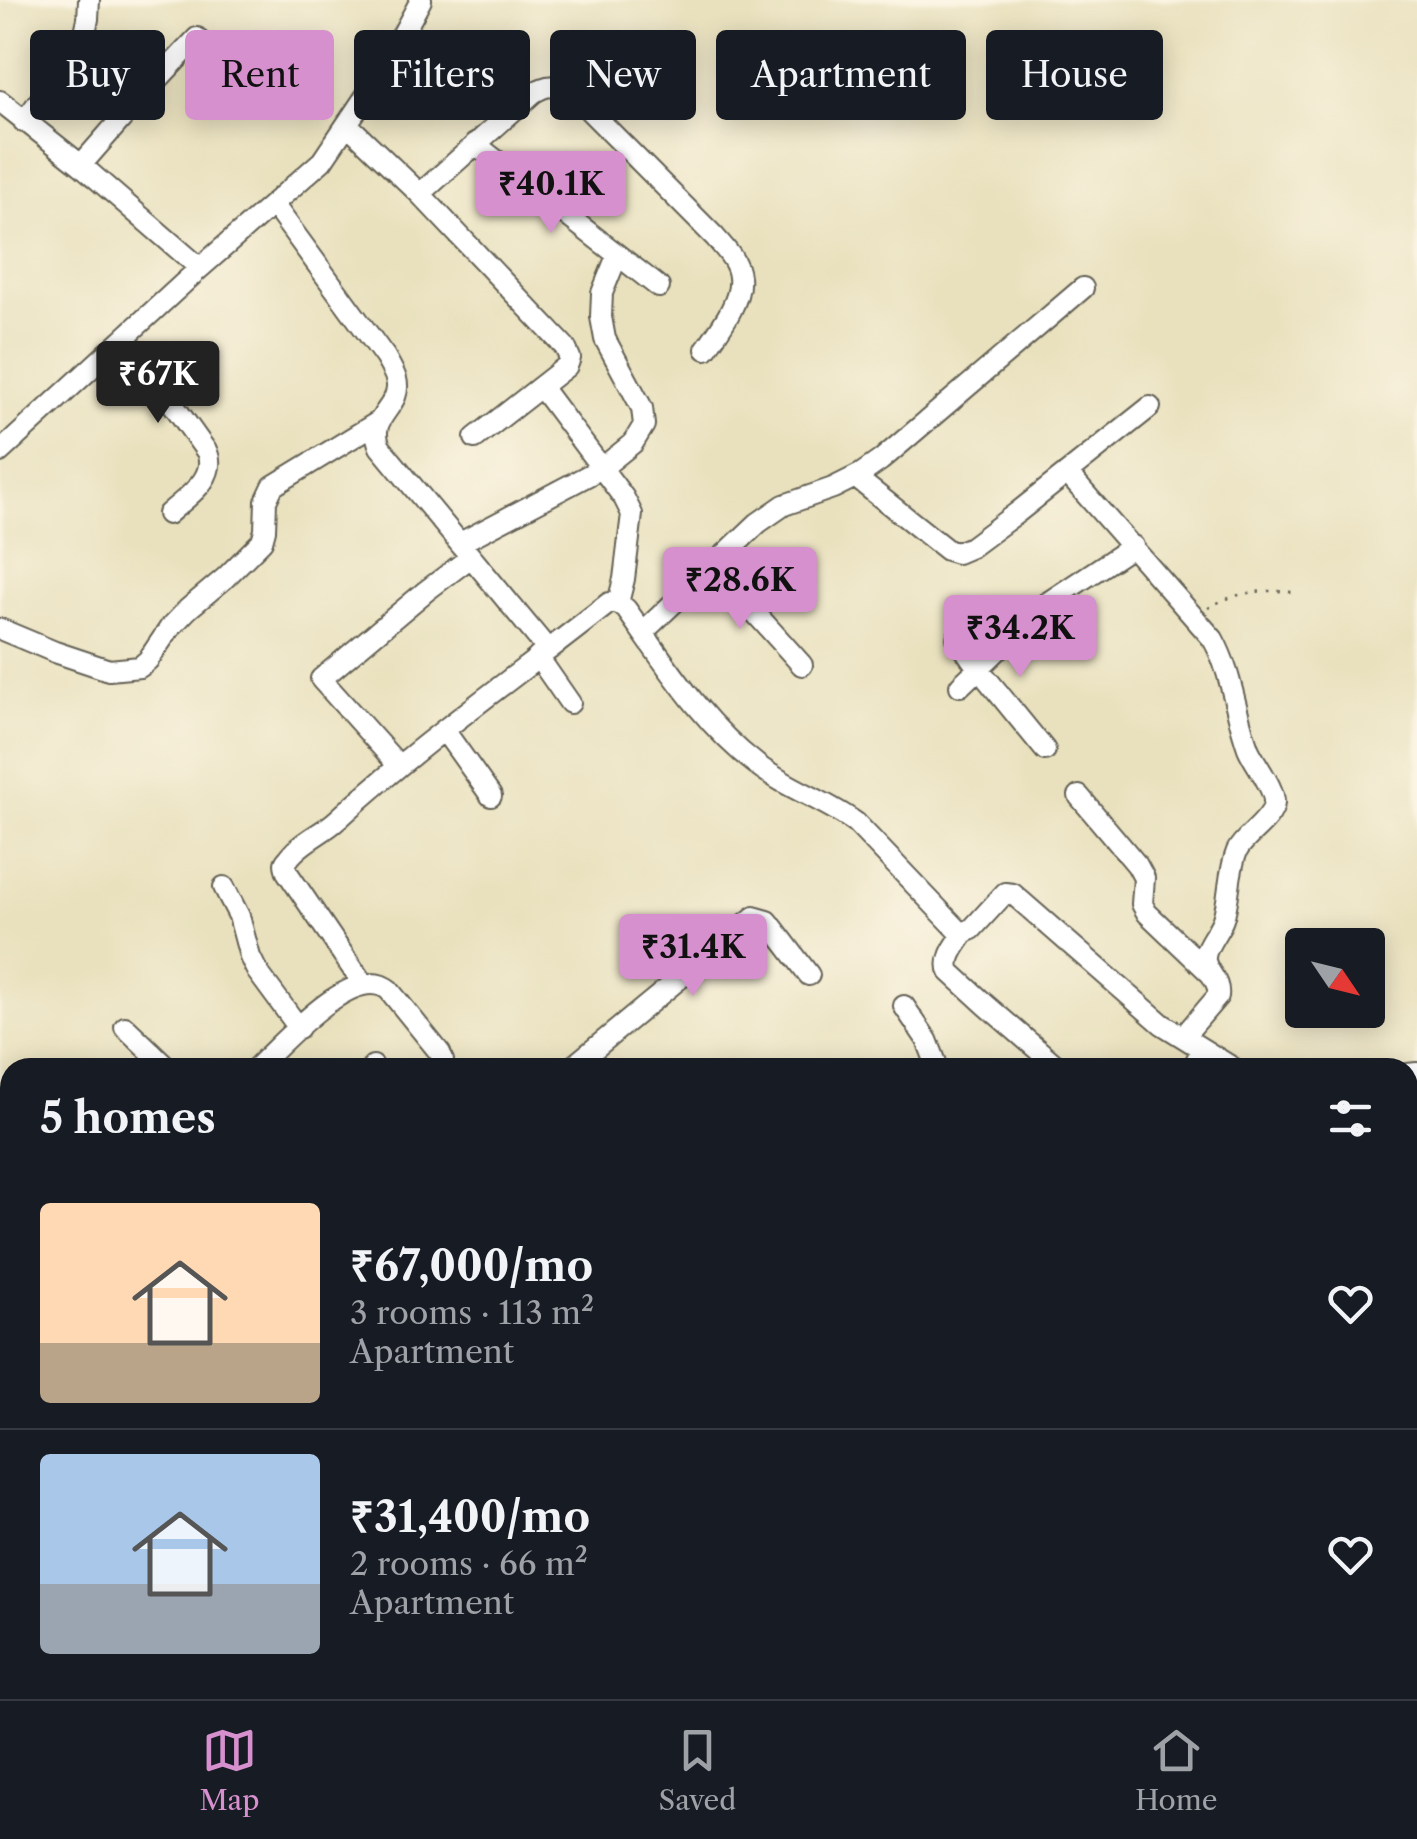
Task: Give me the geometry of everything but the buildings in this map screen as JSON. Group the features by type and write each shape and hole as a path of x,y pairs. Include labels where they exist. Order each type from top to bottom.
{"street":[{"path":"24,122 84,41 88,0"},
{"path":"0,452 322,161 384,69 421,0"},
{"path":"81,165 185,51"},
{"path":"420,194 550,81"},
{"path":"544,87 555,85 570,91 728,252 737,269 738,290 728,317 706,349"},
{"path":"0,102 81,165 200,268"},
{"path":"348,125 420,194 569,354 569,363 475,438"},
{"path":"476,144 659,288"},
{"path":"273,204 391,368 396,391 378,422 375,434 380,446 543,654 570,703"},
{"path":"398,765 321,678 426,590 465,550 602,468 632,443 645,420 605,339 601,318 602,292 617,256"},
{"path":"643,632 758,524 784,505 855,477 890,452 1084,288"},
{"path":"125,336 210,460 205,480 168,514"},
{"path":"540,387 632,514 618,602"},
{"path":"855,477 957,553 971,547 1150,407"},
{"path":"0,629 110,670 140,667 178,619 262,541 266,502 274,486 378,422"},
{"path":"1067,473 1213,639 1222,656 1249,749 1272,792 1272,810 1238,849 1222,920 1206,950 1218,996 1182,1037"},
{"path":"960,686 1047,603 1133,546"},
{"path":"713,566 802,665"},
{"path":"363,984 287,872 289,856 327,829 398,765 609,603 618,602 725,739 757,766 839,810 948,921 965,932"},
{"path":"957,638 1045,750"},
{"path":"444,730 490,796"},
{"path":"1079,796 1144,878 1142,904 1147,913 1214,976"},
{"path":"224,887 239,916 250,957 298,1028"},
{"path":"1046,1058 986,1006 947,965 965,932 1005,893 1013,894 1132,999 1207,1058"},
{"path":"584,1058 754,917 768,921 809,975"},
{"path":"266,1058 328,1002 363,984 378,983 389,990 442,1058"},
{"path":"904,1006 934,1058"},
{"path":"125,1026 158,1058"}],"path":[{"path":"1194,616 1241,593 1292,592"}]}
